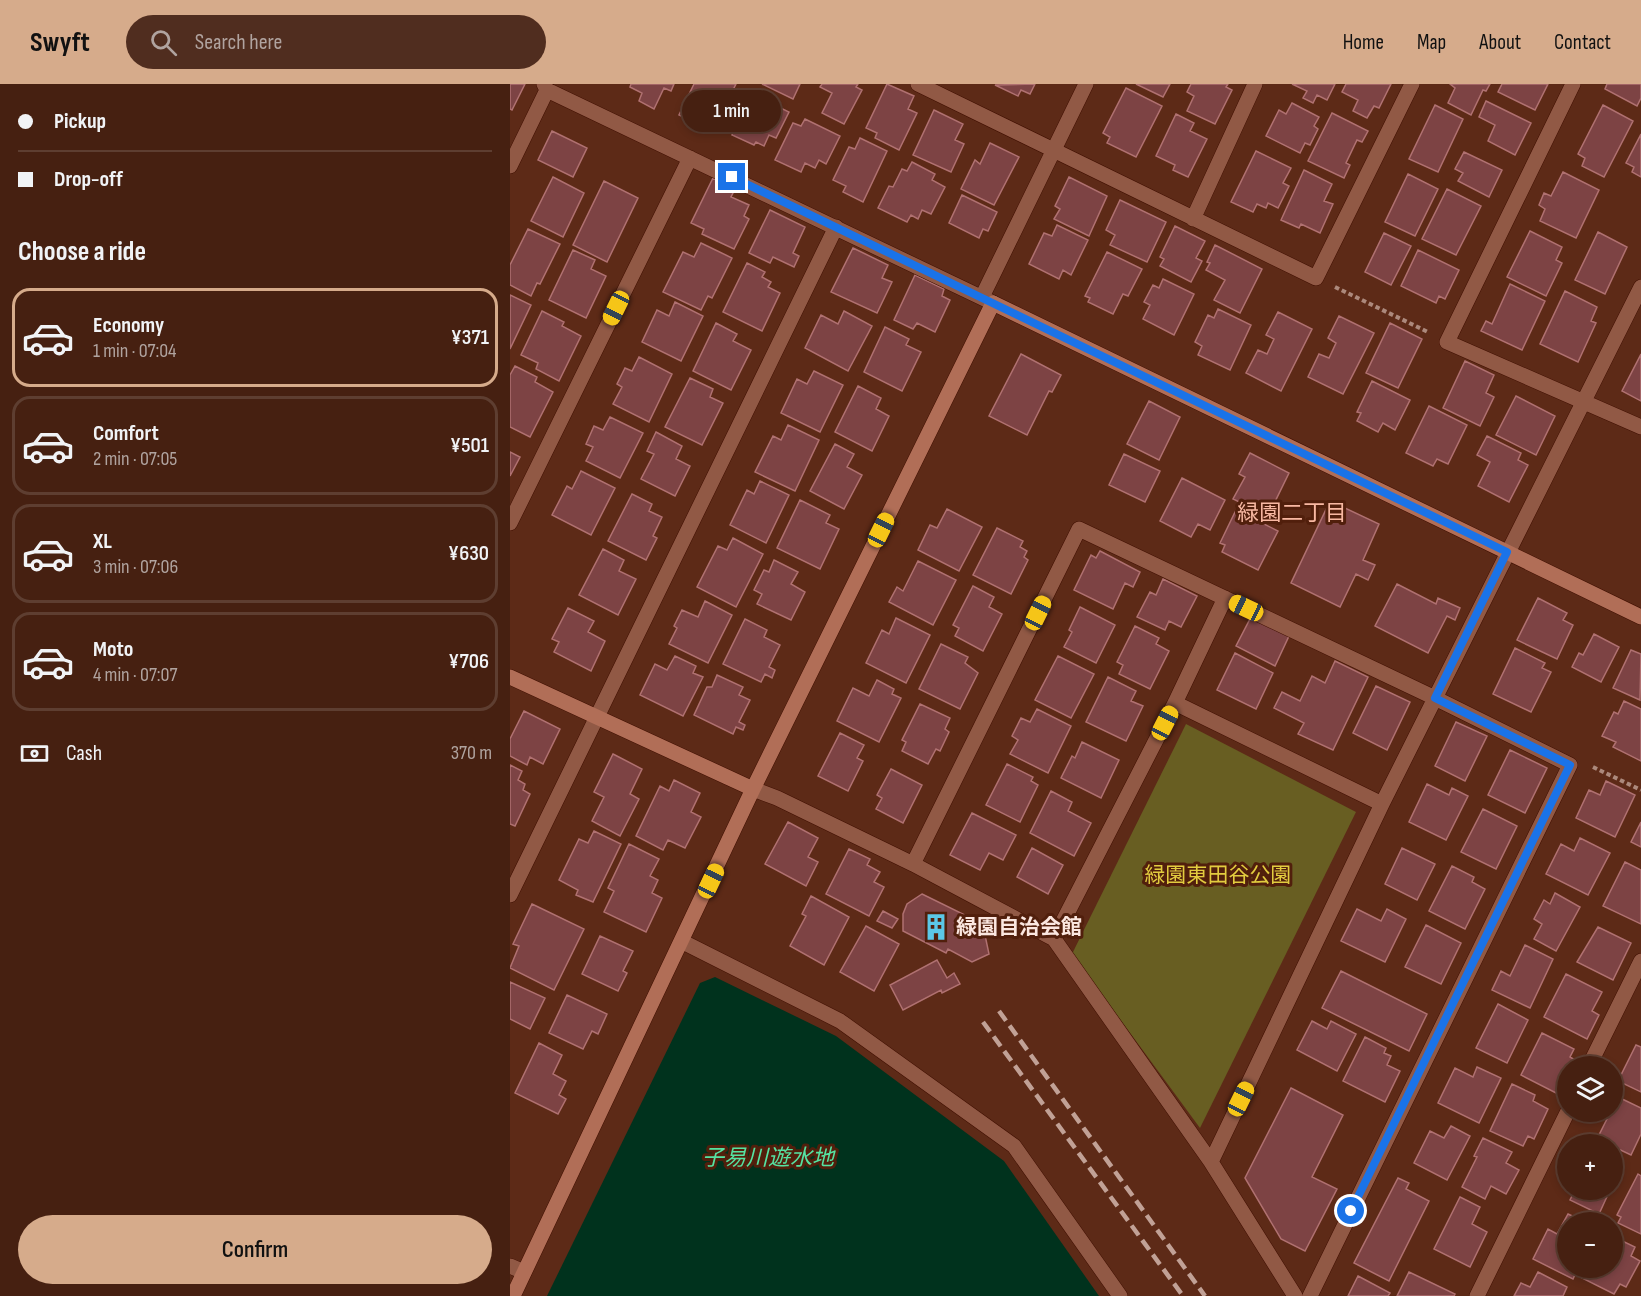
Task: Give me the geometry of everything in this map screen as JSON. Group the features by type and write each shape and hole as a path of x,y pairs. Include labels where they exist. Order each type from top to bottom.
{"street":[{"path":"918,84 1316,278 1412,84"},
{"path":"513,1296 517,1269 682,942 987,300 1053,151 1086,84"},
{"path":"1193,219 1255,84"},
{"path":"1573,84 1448,342 1641,427"},
{"path":"510,166 546,87 1641,617"},
{"path":"510,523 690,158"},
{"path":"510,895 836,227"},
{"path":"1211,1162 1382,804 1641,287"},
{"path":"913,864 1079,529 1435,698 1570,765 1310,1296"},
{"path":"1054,939 1175,703 1225,598"},
{"path":"510,677 596,718 777,798 913,864 1054,939 1211,1162 1295,1296"},
{"path":"1175,703 1382,804"},
{"path":"682,942 840,1022 1014,1146 1120,1296"},
{"path":"1594,1056 1641,961"},
{"path":"1477,1296 1563,1122"}],"path":[{"path":"1316,278 1448,342"},
{"path":"1570,765 1584,762 1641,790"}],"green space":[{"name":"緑園東田谷公園","path":"1186,724 1356,812 1200,1128 1072,954"}],"water":[{"name":"子易川遊水地","path":"715,977 836,1036 1004,1161 1099,1296 547,1296 700,983"}],"building":[{"path":"510,84 525,84 512,110 510,109"},
{"path":"631,84 674,84 671,91 664,88 654,109 639,101 642,93 630,87"},
{"path":"694,84 736,84 718,120 712,116 706,128 679,115"},
{"path":"762,84 800,84 793,99"},
{"path":"822,84 858,84 856,87 862,90 844,124 822,113 832,93 820,87"},
{"path":"887,84 914,96 908,109 917,113 899,150 875,138 877,133 866,128"},
{"path":"1035,84 1030,94 1021,90 1018,96 995,85"},
{"path":"1136,84 1170,84 1163,97"},
{"path":"1191,84 1228,84 1226,87 1232,90 1215,124 1187,111 1194,96 1187,92"},
{"path":"1292,84 1335,84 1327,100 1317,95 1313,103 1303,98 1307,91"},
{"path":"1346,84 1391,84 1379,108 1374,106 1367,118 1353,111 1358,100 1342,92"},
{"path":"1450,84 1490,84 1486,91 1483,90 1471,115 1448,103 1455,88"},
{"path":"1502,84 1548,84 1535,110 1498,92"},
{"path":"1607,84 1641,84 1641,98 1637,106 1605,89"},
{"path":"1126,88 1162,106 1136,157 1107,143 1110,137 1103,133"},
{"path":"752,94 789,112 776,138 769,135 764,146 756,142 754,145 732,135"},
{"path":"1486,101 1531,123 1515,155 1488,141 1495,125 1479,117"},
{"path":"1292,103 1319,117 1314,126 1318,129 1310,145 1305,143 1300,153 1266,136 1279,110 1286,114"},
{"path":"1435,105 1463,119 1438,172 1409,159"},
{"path":"1603,105 1633,121 1604,177 1582,166 1585,158 1578,154"},
{"path":"934,110 963,124 955,140 964,144 951,172 913,155"},
{"path":"1332,113 1368,131 1362,142 1357,140 1346,163 1350,165 1344,178 1308,161"},
{"path":"1176,114 1194,123 1190,131 1207,139 1188,177 1173,170 1175,165 1156,156"},
{"path":"805,119 840,136 826,164 819,160 815,168 805,163 801,172 775,160 793,123 801,126"},
{"path":"552,131 587,148 573,177 538,160"},
{"path":"1641,134 1641,177 1632,172 1634,167 1626,163"},
{"path":"860,138 887,151 863,202 843,192 846,186 833,180 849,147 855,149"},
{"path":"990,143 1019,157 994,205 961,189 975,160 980,164"},
{"path":"1256,151 1291,168 1283,183 1289,186 1278,208 1268,203 1266,208 1257,204 1253,212 1231,202"},
{"path":"1464,152 1502,170 1489,197 1458,181 1463,173 1455,169"},
{"path":"912,162 935,174 932,180 945,187 931,214 922,210 918,219 911,215 907,222 878,208 889,186 893,187 902,169 907,171"},
{"path":"1304,170 1332,184 1324,201 1333,204 1320,233 1301,224 1299,228 1281,220"},
{"path":"1563,172 1599,190 1576,238 1540,221 1545,209 1539,205 1544,193 1551,196"},
{"path":"1408,174 1438,189 1415,236 1385,222"},
{"path":"553,177 584,193 563,237 531,221"},
{"path":"1069,177 1107,196 1089,236 1054,219 1060,209 1055,206"},
{"path":"713,178 735,189 731,197 749,205 744,216 749,219 734,249 702,234 704,229 691,223"},
{"path":"604,181 638,198 607,262 573,245"},
{"path":"1447,189 1481,206 1456,255 1422,239"},
{"path":"962,195 997,212 988,231 983,229 979,238 949,223"},
{"path":"1120,200 1166,222 1147,262 1110,245 1115,235 1106,230"},
{"path":"770,210 805,227 793,253 799,256 794,267 773,257 770,263 749,253"},
{"path":"1057,225 1088,240 1071,275 1063,270 1059,279 1029,264 1044,233 1052,236"},
{"path":"1175,226 1205,241 1196,258 1202,261 1191,282 1160,266 1164,259 1160,257"},
{"path":"528,229 560,244 540,284 537,283 531,296 510,285 510,265"},
{"path":"1530,231 1562,247 1556,260 1562,263 1546,296 1507,277"},
{"path":"1598,232 1627,247 1605,294 1575,280"},
{"path":"1384,233 1411,246 1391,285 1365,272"},
{"path":"701,243 732,258 712,298 708,296 701,310 663,292 683,252 694,257"},
{"path":"1215,245 1262,269 1240,313 1214,300 1225,280 1206,270"},
{"path":"853,248 888,265 882,278 892,282 877,313 831,292"},
{"path":"573,250 595,260 591,269 606,276 586,318 549,300"},
{"path":"1418,250 1459,270 1445,299 1439,296 1436,303 1401,286"},
{"path":"1107,252 1142,269 1128,296 1123,294 1113,314 1088,302 1090,298 1085,296"},
{"path":"747,263 765,272 762,277 771,282 768,287 780,293 762,331 723,312"},
{"path":"915,275 944,289 942,296 950,300 935,332 917,323 913,329 894,320"},
{"path":"1163,279 1194,294 1174,335 1143,319 1150,305 1144,302 1153,285 1159,288"},
{"path":"1510,284 1545,301 1522,350 1481,331 1486,321 1492,324"},
{"path":"1565,291 1597,307 1591,321 1596,323 1578,362 1540,344"},
{"path":"510,295 531,305 510,349"},
{"path":"675,302 703,316 681,361 642,342 657,310 669,316"},
{"path":"1218,309 1251,325 1230,370 1198,355 1202,346 1195,342 1208,315 1214,318"},
{"path":"542,311 564,322 562,326 581,336 559,381 536,369 538,363 521,355"},
{"path":"844,311 872,326 848,371 805,348 821,315 838,324"},
{"path":"1278,312 1312,329 1281,391 1246,373 1258,350 1267,354 1274,339 1266,335"},
{"path":"1339,316 1374,333 1343,394 1308,377 1319,354 1329,358 1336,343 1328,338"},
{"path":"716,323 737,334 733,341 751,350 731,390 693,371"},
{"path":"1390,323 1422,339 1398,388 1366,373"},
{"path":"885,327 909,339 906,345 921,352 902,391 864,372"},
{"path":"1021,354 1061,375 1052,392 1049,391 1027,435 989,416"},
{"path":"1641,354 1641,401 1622,391"},
{"path":"639,357 672,374 649,422 613,404 622,387 617,384 625,368 632,371"},
{"path":"1465,361 1494,375 1486,393 1494,397 1480,426 1443,408"},
{"path":"515,366 537,377 535,382 553,392 530,437 510,427 510,375"},
{"path":"814,371 843,385 820,432 781,413 797,379 807,384"},
{"path":"690,378 713,389 710,397 723,403 702,445 665,427"},
{"path":"1372,381 1410,400 1395,430 1383,423 1378,432 1357,421 1361,413 1357,412"},
{"path":"858,386 881,398 876,409 889,416 872,451 835,432"},
{"path":"1516,396 1555,416 1536,455 1496,435"},
{"path":"1149,401 1180,417 1159,460 1127,444"},
{"path":"1429,406 1467,425 1448,464 1437,459 1433,466 1406,453"},
{"path":"610,417 643,433 620,478 586,461 593,447 586,444 594,426 603,430"},
{"path":"788,425 819,440 795,491 755,472 773,436 781,440"},
{"path":"656,432 682,446 676,459 690,466 675,496 641,479 654,454 647,451"},
{"path":"1487,436 1521,453 1518,460 1528,465 1509,502 1478,486 1490,462 1477,455"},
{"path":"835,444 854,454 847,467 862,475 844,509 810,491"},
{"path":"510,452 520,457 510,476"},
{"path":"1250,453 1289,473 1268,516 1233,499 1245,477 1239,474"},
{"path":"1124,454 1160,471 1145,502 1109,485"},
{"path":"581,471 615,488 591,535 552,515 567,486 572,489"},
{"path":"1182,478 1225,500 1210,530 1198,524 1191,537 1160,521"},
{"path":"760,481 789,495 766,543 730,525 747,490 754,494"},
{"path":"632,494 652,504 649,511 662,517 653,536 657,538 646,560 608,541"},
{"path":"800,500 830,515 826,523 839,529 820,569 777,548"},
{"path":"1330,501 1379,524 1363,560 1375,565 1368,580 1356,574 1340,607 1291,583"},
{"path":"947,509 982,527 959,571 918,550 930,525 937,528"},
{"path":"1236,510 1278,531 1258,570 1222,552 1225,545 1220,543"},
{"path":"997,528 1023,541 1020,547 1027,551 1024,557 1028,560 1011,594 973,575"},
{"path":"733,538 763,554 736,607 697,587 718,546 727,550"},
{"path":"603,549 624,560 619,571 636,579 618,615 579,595"},
{"path":"1100,551 1140,572 1133,587 1125,583 1113,609 1074,590 1091,555 1096,558"},
{"path":"774,560 798,572 791,584 805,592 791,620 757,604 762,594 754,590 764,570 769,572"},
{"path":"918,561 956,580 933,625 889,602 897,587 903,591"},
{"path":"1163,579 1197,596 1181,627 1169,621 1165,630 1137,617 1150,592 1156,595"},
{"path":"1397,584 1436,604 1438,598 1460,608 1455,620 1447,616 1428,653 1375,626"},
{"path":"973,586 994,597 989,607 1002,614 983,651 955,636 959,628 953,625"},
{"path":"1538,598 1567,613 1563,620 1573,625 1557,659 1517,640"},
{"path":"705,601 732,615 708,663 669,644 682,610 698,617"},
{"path":"1080,607 1115,625 1096,663 1064,647 1072,632 1069,630"},
{"path":"568,608 594,621 588,632 605,641 591,671 554,652 559,642 552,639"},
{"path":"1251,617 1289,636 1275,666 1236,646"},
{"path":"896,618 930,635 906,683 866,663 882,630 889,634"},
{"path":"745,619 767,630 764,637 780,645 769,667 775,670 772,678 765,674 761,682 723,664"},
{"path":"1135,626 1159,638 1156,644 1169,651 1150,689 1119,674 1123,665 1117,662"},
{"path":"1594,634 1619,647 1601,682 1572,667 1579,653 1583,655"},
{"path":"941,644 968,657 965,663 978,673 960,709 919,689"},
{"path":"1515,648 1545,663 1542,668 1551,672 1531,712 1493,694"},
{"path":"1631,650 1641,654 1640,700 1613,688"},
{"path":"1235,653 1273,673 1256,709 1217,690"},
{"path":"675,656 696,666 693,673 703,677 683,716 640,695 655,664 667,670"},
{"path":"1058,656 1094,674 1071,718 1035,700"},
{"path":"1335,661 1368,677 1333,750 1298,734 1304,723 1274,708 1282,692 1300,701 1312,676 1325,683"},
{"path":"717,675 743,687 739,695 750,700 739,722 745,725 743,730 736,727 733,734 694,715 707,687 712,687"},
{"path":"1108,677 1136,691 1131,701 1143,706 1126,741 1086,722"},
{"path":"877,680 894,689 892,694 901,698 879,742 837,721 853,688 869,696"},
{"path":"1376,686 1410,702 1387,750 1353,733"},
{"path":"1624,701 1641,709 1641,761 1613,747 1616,742 1602,736 1614,712 1618,714"},
{"path":"920,704 950,718 945,729 949,732 940,751 936,749 928,764 902,751 906,742 902,740"},
{"path":"1037,709 1071,726 1048,773 1010,754 1018,740 1012,736 1021,718 1030,722"},
{"path":"524,711 560,729 543,764 530,757 527,765 510,756 510,739"},
{"path":"1456,722 1487,736 1465,781 1435,766"},
{"path":"840,733 864,745 857,758 863,761 848,791 818,776"},
{"path":"1082,742 1119,760 1101,798 1061,778 1072,756 1075,758"},
{"path":"1510,750 1547,768 1525,813 1488,795"},
{"path":"613,754 642,769 630,794 639,799 620,836 592,821 604,797 594,792"},
{"path":"1007,764 1033,777 1031,781 1038,785 1020,822 986,805"},
{"path":"510,765 522,771 518,780 525,784 523,790 530,794 515,826 510,824"},
{"path":"891,769 922,785 903,823 876,809 882,798 877,795"},
{"path":"674,780 700,793 691,812 701,817 685,848 668,840 663,850 636,836 660,786 669,791"},
{"path":"1606,781 1635,795 1615,837 1576,818 1589,790 1600,795"},
{"path":"1427,784 1449,795 1452,788 1468,796 1446,840 1409,822"},
{"path":"1051,791 1072,802 1068,811 1091,823 1074,856 1030,833"},
{"path":"1483,809 1517,826 1496,869 1461,852"},
{"path":"972,813 1016,835 1003,860 989,853 980,870 950,855"},
{"path":"788,822 818,838 808,857 818,862 806,886 765,864"},
{"path":"1641,822 1641,847 1631,842"},
{"path":"594,831 621,844 593,902 576,895 578,890 559,880 579,839 588,843"},
{"path":"1580,838 1610,853 1588,895 1546,874 1561,844 1574,851"},
{"path":"629,844 659,859 650,876 658,880 652,893 662,898 646,932 604,912 614,891 608,888"},
{"path":"1032,848 1063,865 1048,894 1017,877"},
{"path":"1402,848 1435,864 1417,900 1385,884"},
{"path":"849,849 870,859 867,865 880,872 874,882 884,887 869,916 826,894"},
{"path":"1625,862 1641,870 1641,924 1603,906"},
{"path":"1452,866 1474,877 1472,882 1485,889 1465,929 1429,911"},
{"path":"1555,893 1580,907 1556,951 1534,939 1542,924 1534,919 1544,900 1550,904"},
{"name":"緑園自治会館","path":"922,894 965,915 962,923 985,935 989,954 972,962 948,949 946,953 903,931 903,914 907,904"},
{"path":"811,896 849,917 824,965 790,946 806,916 802,914"},
{"path":"532,904 584,929 554,990 510,968 519,946 513,944"},
{"path":"1357,909 1381,921 1387,909 1406,919 1385,962 1341,941"},
{"path":"883,911 898,919 892,928 877,921"},
{"path":"1426,925 1461,943 1441,984 1405,967"},
{"path":"866,926 899,944 874,991 840,972"},
{"path":"1598,927 1631,943 1613,980 1577,962"},
{"path":"600,936 633,951 623,971 627,973 618,991 582,974"},
{"path":"1525,945 1553,959 1530,1008 1492,990 1501,971 1510,976"},
{"path":"937,960 947,978 954,973 960,984 942,993 941,990 903,1010 890,985"},
{"path":"1341,971 1427,1014 1409,1051 1322,1008"},
{"path":"1566,974 1602,992 1592,1011 1599,1015 1587,1039 1544,1017"},
{"path":"510,982 545,998 530,1029 510,1019"},
{"path":"567,995 607,1014 598,1034 592,1031 583,1049 549,1033"},
{"path":"1498,1004 1528,1020 1507,1063 1476,1048"},
{"path":"1312,1021 1327,1029 1331,1021 1356,1034 1337,1071 1297,1050"},
{"path":"1542,1033 1574,1049 1570,1056 1557,1056 1557,1093 1521,1075"},
{"path":"1365,1037 1386,1048 1384,1053 1391,1056 1387,1065 1400,1071 1385,1102 1343,1081"},
{"path":"539,1043 562,1055 553,1074 566,1081 559,1095 566,1099 558,1114 515,1093"},
{"path":"1636,1045 1641,1047 1641,1092 1623,1083 1623,1071"},
{"path":"1477,1067 1501,1078 1479,1123 1438,1103 1455,1068 1473,1077"},
{"path":"1512,1084 1535,1095 1533,1101 1548,1109 1534,1139 1528,1136 1523,1146 1490,1131"},
{"path":"1291,1088 1343,1115 1312,1177 1337,1189 1305,1251 1281,1239 1245,1178"},
{"path":"1623,1099 1641,1108 1641,1134 1631,1155 1623,1151 1623,1134 1600,1134 1606,1122 1623,1122"},
{"path":"1451,1126 1470,1136 1447,1180 1414,1163 1430,1131 1444,1138"},
{"path":"1483,1138 1512,1152 1506,1163 1519,1170 1506,1194 1491,1186 1485,1199 1462,1187 1477,1157 1474,1156"},
{"path":"1638,1174 1641,1176 1641,1234 1623,1225 1623,1212 1619,1212"},
{"path":"1398,1178 1409,1183 1406,1189 1429,1201 1389,1281 1354,1263"},
{"path":"1460,1197 1480,1207 1472,1224 1487,1232 1470,1267 1434,1249"},
{"path":"1570,1200 1605,1200 1600,1212 1595,1212"},
{"path":"1548,1229 1557,1234 1557,1271 1533,1259"},
{"path":"1623,1241 1635,1247 1631,1256 1640,1261 1626,1287 1620,1284 1614,1294 1582,1278 1623,1278"},
{"path":"1409,1272 1455,1294 1454,1296 1397,1296"},
{"path":"1538,1272 1567,1287 1563,1296 1514,1296 1521,1283 1530,1287"},
{"path":"1358,1276 1390,1293 1388,1296 1348,1296"}],"railway":[{"path":"999,1011 1205,1296"},
{"path":"983,1022 1183,1296"}],"place":[{"name":"緑園自治会館","path":"936,927"}],"district":[{"name":"緑園二丁目","path":"1292,512"}],"route":[{"path":"732,177 1507,552 1435,698 1570,765 1351,1211"}]}
